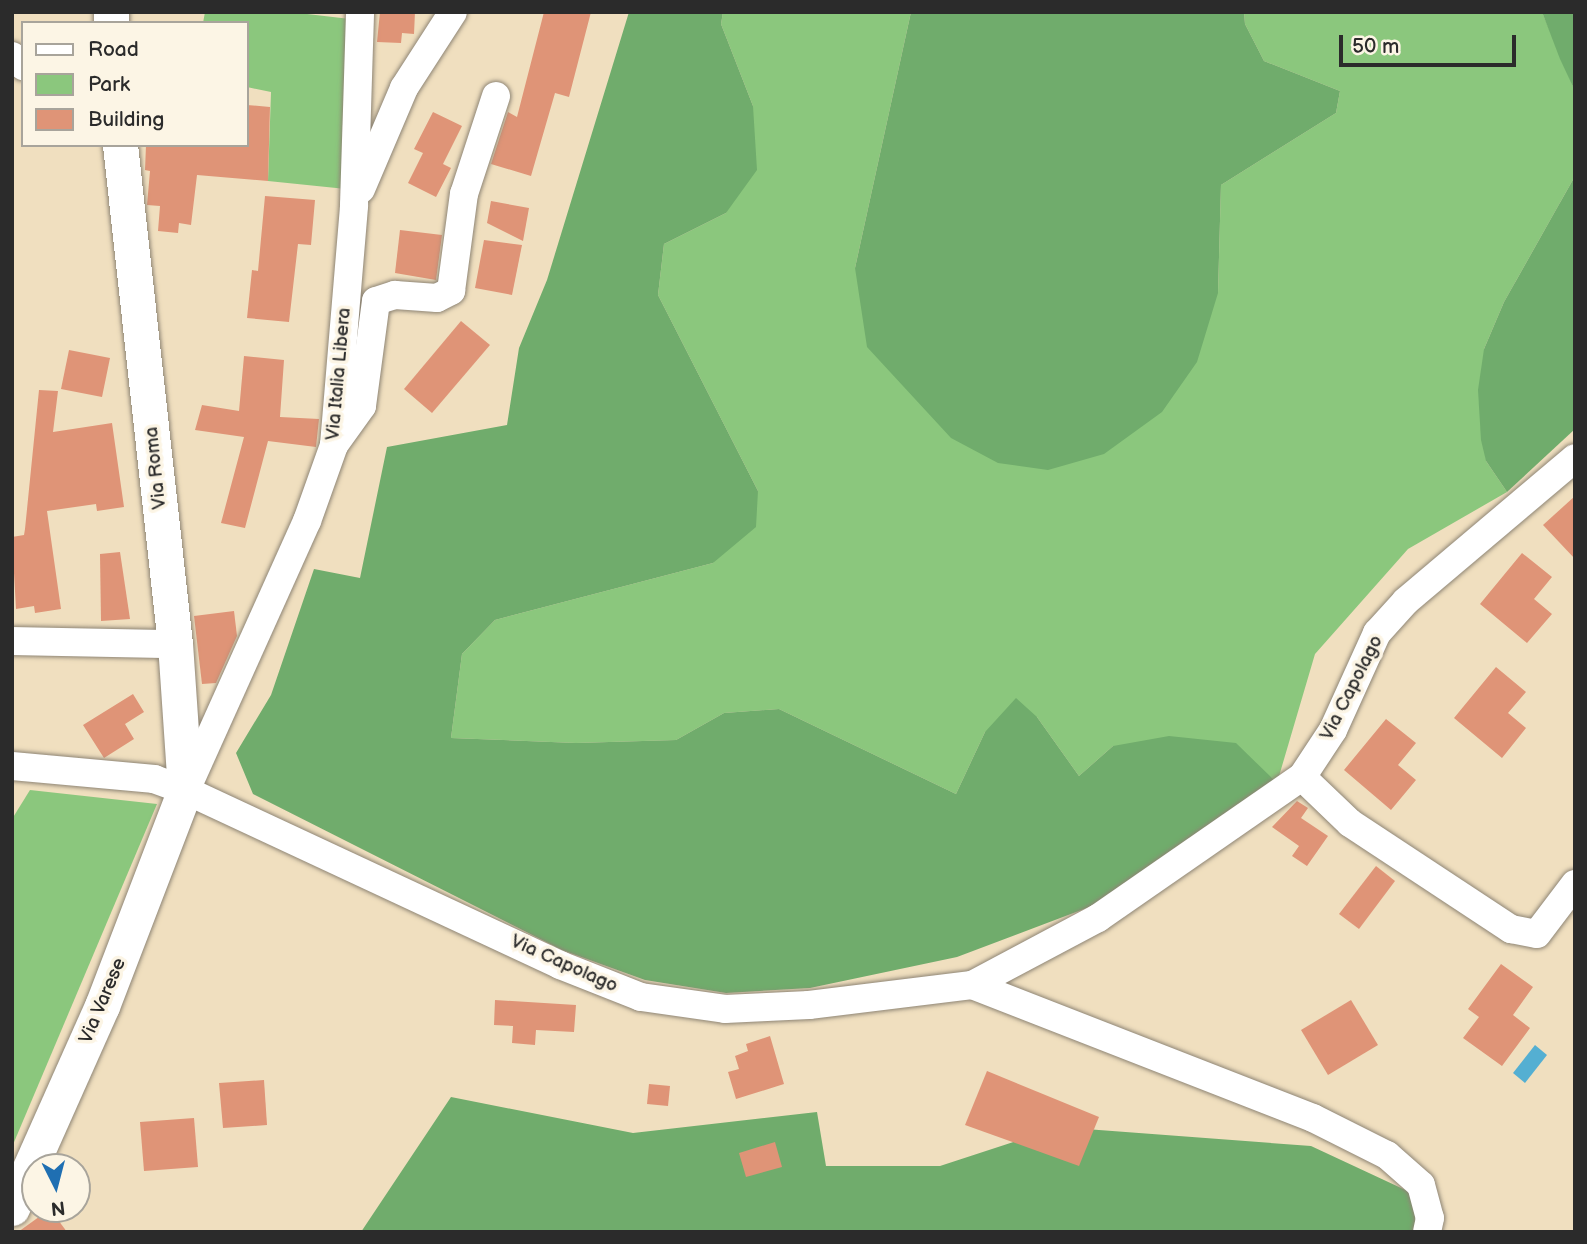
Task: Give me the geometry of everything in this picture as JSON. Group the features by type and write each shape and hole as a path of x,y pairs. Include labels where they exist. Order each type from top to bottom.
{"main road":[{"name":"Via Roma","path":"120,147 175,644 185,790"},
{"name":"Via Varese","path":"12,1208 102,1006 185,790"}],"street":[{"name":"Via Italia Libera","path":"185,790 307,521 334,445 354,205 360,12"},
{"path":"354,205 404,88 453,12"},
{"path":"334,445 362,406 376,301 395,295 437,298 451,291 464,194 496,96"},
{"name":"Via Capolago","path":"12,766 154,779 185,790 560,965 641,996 725,1009 809,1005 972,985 1098,918 1302,777 1333,730 1377,633 1406,601 1575,458"},
{"path":"12,641 175,644"},
{"path":"1302,777 1350,823 1511,929 1537,934 1575,884"},
{"name":"Via Capolago","path":"972,985 1314,1118 1387,1155 1420,1185 1430,1218 1427,1232"}],"green space":[{"path":"205,12 290,12 350,19 346,189 268,181 271,92 248,87 248,21 203,21"},
{"path":"629,12 723,12 721,24 753,106 757,170 726,213 664,244 658,295 758,491 756,527 713,563 495,620 462,654 451,738 576,743 676,740 724,713 779,709 956,794 985,732 1016,698 1037,717 1079,776 1113,746 1169,736 1236,743 1277,783 1092,906 957,957 810,988 726,993 645,980 562,950 253,794 236,753 271,695 314,569 360,578 387,447 507,425 519,348 547,280"},
{"path":"723,12 911,12 855,268 1218,293 1221,185 1336,113 1340,91 1264,61 1245,24 1244,12 1542,12 1575,91 1575,176 1504,302 1484,349 1486,461 1507,492 1408,549 1315,654 1277,783 1113,746 1079,776 1037,717 985,732 956,794 779,709 724,713 676,740 576,743 451,738 462,654 495,620 713,563 758,491 658,295 664,244 726,213 753,106 721,24"},
{"path":"911,12 1244,12 1245,24 1264,61 1340,91 1336,113 1221,185 1218,293 1197,362 1162,412 1104,454 1048,470 998,463 951,438 867,347 855,268"},
{"path":"1542,12 1575,12 1575,91 1560,59"},
{"path":"1575,176 1575,429 1507,492 1486,461 1481,440 1478,390 1484,349 1504,302"},
{"path":"30,790 157,804 12,1147 12,819"},
{"path":"451,1097 633,1133 817,1112 826,1166 940,1166 1059,1127 1311,1146 1414,1194 1439,1232 361,1232"}],"water":[{"path":"1535,1045 1547,1055 1525,1083 1513,1073"}],"building":[{"path":"380,12 415,12 414,34 402,33 401,43 377,42"},
{"path":"544,12 591,12 569,97 555,93 531,176 491,164 508,112 517,117"},
{"path":"248,105 270,107 268,181 197,175 191,225 179,223 178,233 158,231 160,206 147,205 150,171 145,170 146,147 248,147"},
{"path":"433,112 462,126 443,164 451,168 436,197 408,183 423,153 414,149"},
{"path":"265,196 315,200 311,245 298,244 289,322 247,318 252,270 258,271"},
{"path":"491,201 529,208 523,241 487,223"},
{"path":"400,230 442,235 436,280 395,273"},
{"path":"484,240 522,245 512,295 475,288"},
{"path":"461,321 490,345 432,413 404,389"},
{"path":"69,350 110,358 102,397 61,389"},
{"path":"244,356 284,360 280,417 319,419 316,447 268,441 245,528 221,523 244,437 195,430 202,405 239,411"},
{"path":"39,390 58,391 53,432 112,423 124,507 97,511 96,504 47,511 61,609 35,613 34,606 16,609 12,537 24,535"},
{"path":"1575,496 1575,559 1543,525"},
{"path":"120,552 130,619 101,621 100,554"},
{"path":"1522,553 1552,577 1534,599 1552,614 1527,643 1480,604"},
{"path":"234,611 237,636 216,683 202,684 194,616"},
{"path":"1496,667 1526,692 1508,713 1526,728 1502,758 1454,718"},
{"path":"133,694 144,712 125,724 134,739 104,758 83,725"},
{"path":"1386,719 1416,743 1398,765 1416,780 1391,810 1344,770"},
{"path":"1297,801 1308,808 1301,818 1328,836 1307,866 1292,856 1299,846 1272,827"},
{"path":"1376,866 1395,881 1359,929 1339,914"},
{"path":"1501,964 1533,987 1513,1015 1530,1028 1502,1066 1463,1038 1479,1017 1468,1009"},
{"path":"495,1000 576,1005 574,1032 536,1030 535,1045 512,1043 513,1026 494,1025"},
{"path":"1351,1000 1378,1045 1328,1075 1301,1030"},
{"path":"770,1036 784,1084 736,1099 728,1072 739,1069 735,1056 748,1051 746,1044"},
{"path":"987,1071 1099,1117 1079,1166 965,1125"},
{"path":"264,1080 267,1125 223,1128 219,1083"},
{"path":"649,1084 670,1086 668,1106 647,1104"},
{"path":"194,1118 198,1167 144,1171 140,1122"},
{"path":"775,1142 782,1167 746,1177 739,1153"},
{"path":"31,1223 60,1223 67,1232 18,1232"}]}
